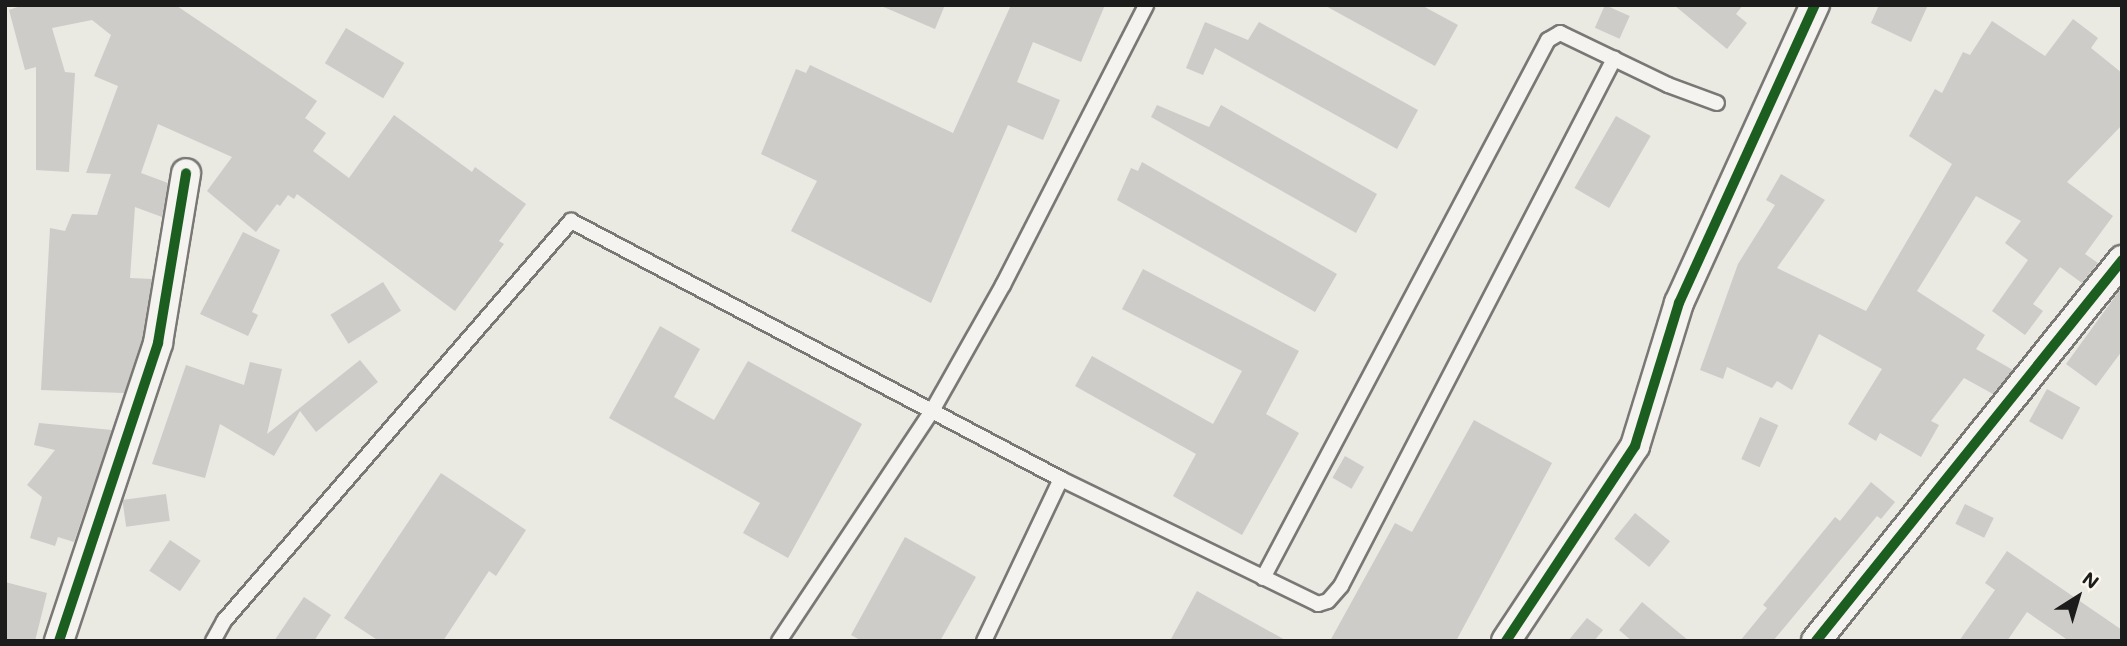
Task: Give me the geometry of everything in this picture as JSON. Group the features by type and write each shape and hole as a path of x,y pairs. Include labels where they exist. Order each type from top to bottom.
{"street":[{"path":"1506,641 1635,446 1679,303 1815,5"},
{"path":"59,641 158,342 186,173"},
{"path":"1816,641 2122,260"}],"lane":[{"path":"779,641 932,411 1010,273 1146,5"},
{"path":"1264,578 1548,40 1560,33 1717,103"},
{"path":"213,641 224,621 571,222 1061,479 1318,604 1328,601 1341,586 1614,59"},
{"path":"984,641 1061,479"}],"building":[{"path":"23,5 177,6 317,101 305,118 326,133 313,151 349,178 394,115 472,172 475,167 526,204 499,241 504,244 455,311 297,194 294,199 288,195 280,206 277,204 256,232 207,191 232,157 158,124 141,173 168,183 162,217 135,207 130,278 152,279 142,339 124,393 41,390 50,228 65,231 72,214 97,215 111,174 86,173 118,86 94,76 111,35 92,20 52,28 65,72 75,73 69,172 36,170 36,67 25,70 9,10"},
{"path":"879,5 945,5 935,29"},
{"path":"1011,5 1105,5 1081,62 1033,42 1017,82 1060,100 1043,140 1008,125 931,303 791,231 817,181 761,154 796,69 806,73 810,65 953,133"},
{"path":"1324,5 1421,5 1458,25 1435,66"},
{"path":"1605,5 1630,16 1619,39 1595,28"},
{"path":"1674,5 1743,5 1736,14 1747,23 1727,49"},
{"path":"1879,5 1928,5 1911,42 1871,23"},
{"path":"2073,19 2098,38 2091,48 2122,73 2122,125 2067,182 2113,216 2085,254 2098,263 2082,283 2060,267 2033,304 2043,311 2025,335 1992,311 2028,260 2005,243 2021,221 1976,196 1917,291 1985,335 1976,349 2013,370 1993,394 1964,378 1931,421 1939,425 1921,457 1880,433 1876,441 1848,424 1882,369 1819,334 1792,390 1777,381 1772,388 1727,367 1723,379 1700,370 1738,264 1775,205 1766,200 1781,174 1825,200 1777,268 1866,311 1952,164 1909,136 1935,89 1942,93 1963,52 1970,55 1992,21 2045,56"},
{"path":"1205,22 1248,40 1259,22 1418,110 1397,149 1215,48 1203,75 1186,68"},
{"path":"346,28 404,63 383,98 325,63"},
{"path":"1157,105 1209,127 1221,105 1377,194 1356,233 1151,117"},
{"path":"1616,116 1651,136 1609,208 1574,188"},
{"path":"1142,162 1337,274 1315,312 1117,200 1131,168 1138,171"},
{"path":"243,232 280,250 252,312 258,315 248,336 200,314"},
{"path":"1143,269 1299,351 1266,414 1299,433 1242,535 1173,496 1196,454 1075,386 1092,356 1213,424 1242,371 1122,309"},
{"path":"383,282 401,311 348,344 330,315"},
{"path":"2122,287 2122,351 2096,386 2066,364"},
{"path":"660,326 700,349 674,397 714,420 748,361 862,424 788,558 743,533 760,503 609,418"},
{"path":"360,360 378,382 316,432 300,411 274,456 220,424 205,478 152,464 186,365 244,385 250,362 282,369 267,434"},
{"path":"2047,389 2080,407 2062,440 2029,421"},
{"path":"1760,417 1778,425 1760,467 1741,459"},
{"path":"1474,420 1552,463 1456,641 1330,641 1395,523 1412,532"},
{"path":"39,423 112,430 74,542 58,537 55,546 30,538 42,497 27,485 55,450 34,445"},
{"path":"1345,456 1364,467 1352,489 1332,478"},
{"path":"441,473 526,530 496,576 489,571 443,641 379,641 344,618"},
{"path":"1871,482 1895,502 1881,519 1877,516 1773,641 1740,641 1767,608 1763,605 1835,517 1840,521"},
{"path":"166,494 170,521 126,527 122,500"},
{"path":"1965,504 1994,518 1984,538 1955,524"},
{"path":"1635,513 1670,541 1649,567 1614,539"},
{"path":"905,537 976,577 940,641 862,641 851,635"},
{"path":"170,540 201,561 180,591 149,571"},
{"path":"2007,551 2122,630 2122,641 2069,641 2027,612 2007,641 1959,641 1995,590 1985,583"},
{"path":"5,582 47,593 35,641 5,641"},
{"path":"1197,591 1287,641 1170,641"},
{"path":"304,597 331,615 314,641 274,641"},
{"path":"1642,602 1689,641 1632,641 1619,630"},
{"path":"1587,618 1603,630 1594,641 1568,641"}],"cycle path":[{"path":"1506,641 1635,446 1679,303 1815,5"},
{"path":"59,641 158,343 186,173"},
{"path":"1816,641 2122,260"}]}
